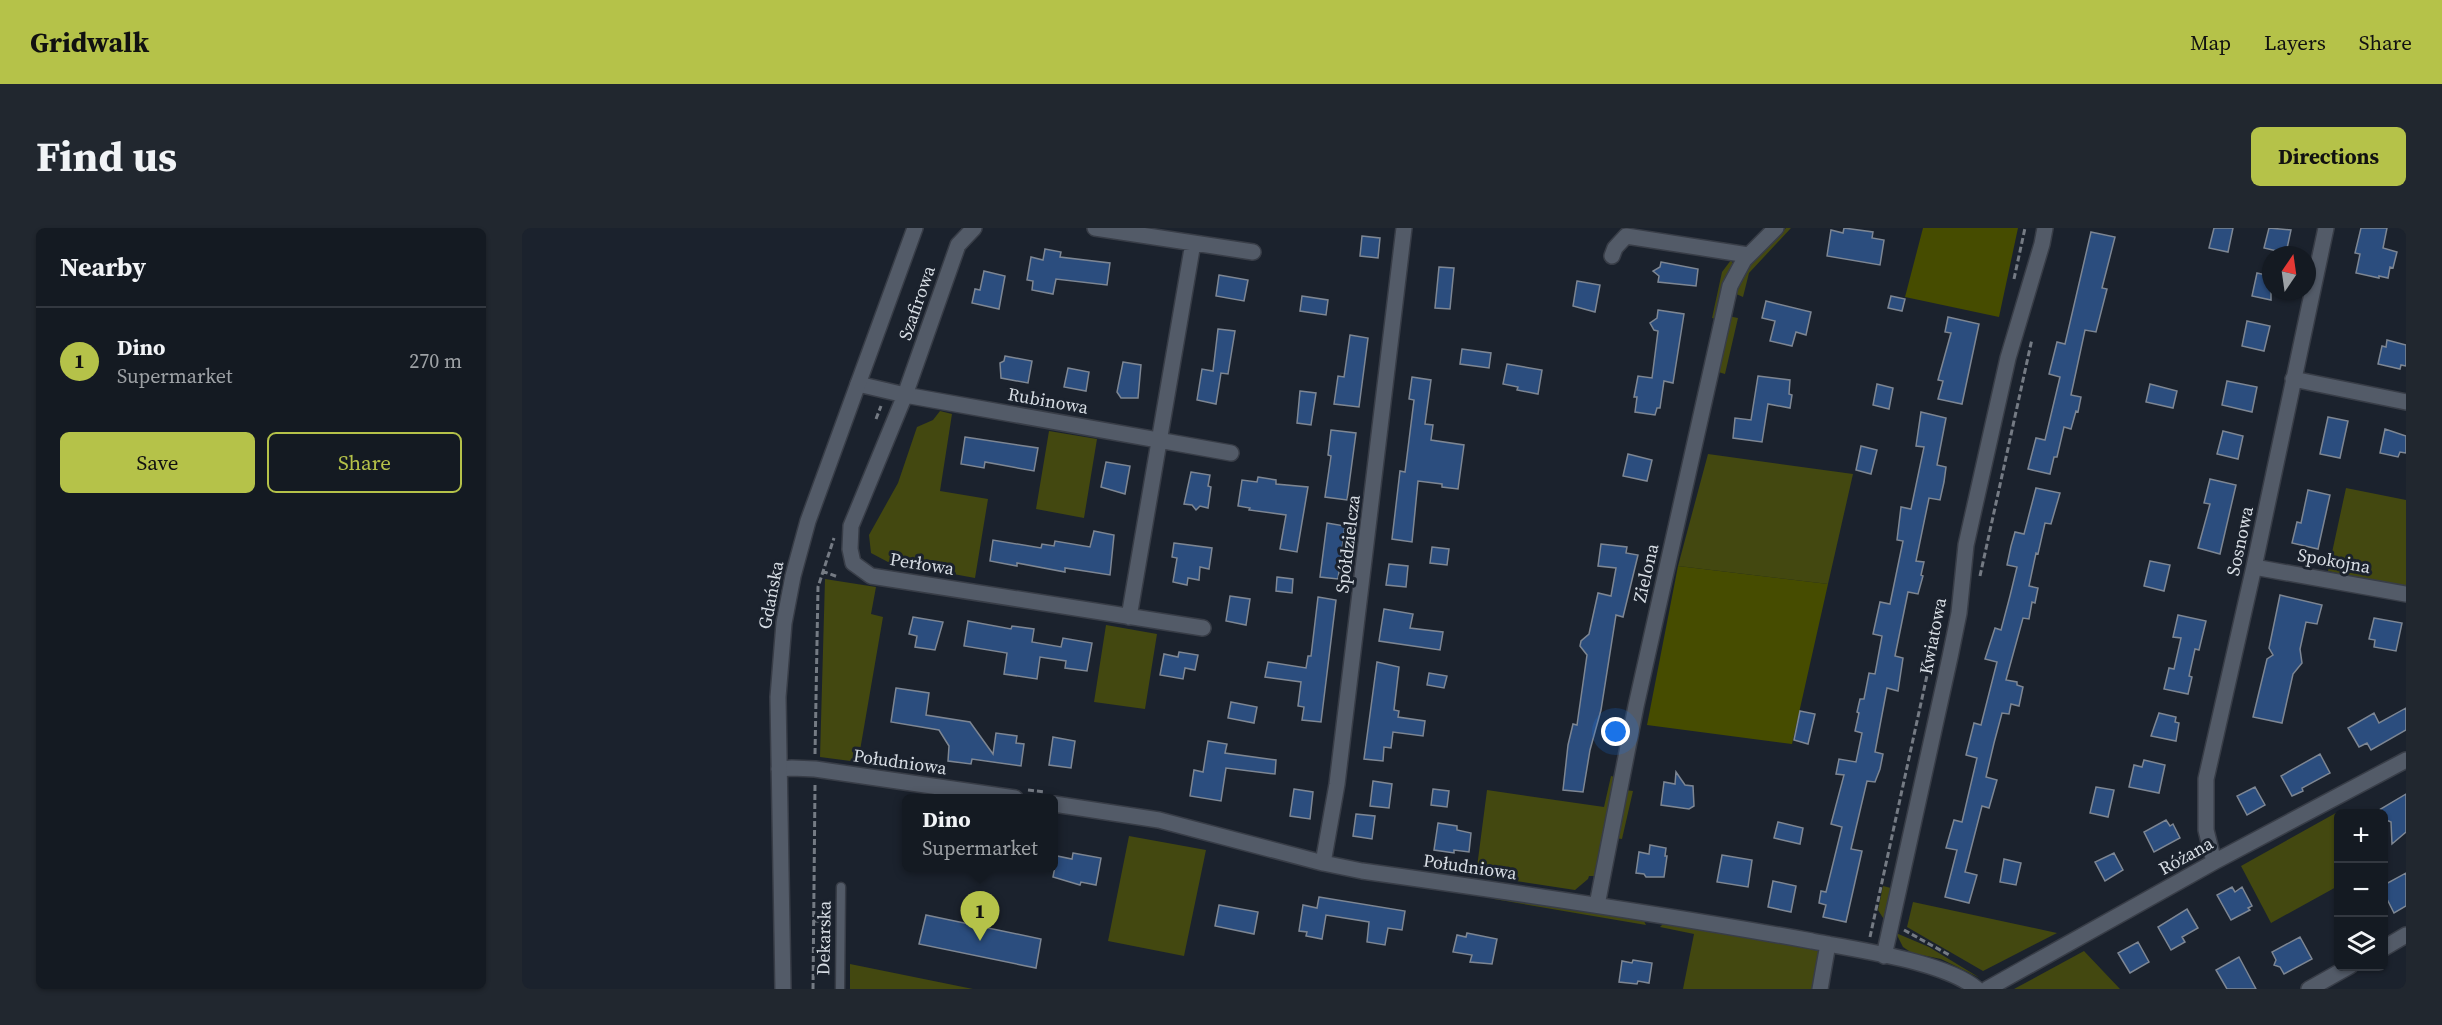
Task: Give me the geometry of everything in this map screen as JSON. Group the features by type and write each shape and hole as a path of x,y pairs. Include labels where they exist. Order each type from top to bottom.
{"street":[{"name":"Gdańska","path":"783,989 779,687 784,623 793,576 808,521 915,228"},
{"name":"Szafirowa","path":"905,395 958,244 974,228"},
{"path":"1095,228 1253,252"},
{"name":"Spółdzielcza","path":"1323,863 1338,784 1404,228"},
{"name":"Zielona","path":"1597,905 1636,706 1730,286 1748,255 1776,228"},
{"name":"Kwiatowa","path":"1884,956 1959,613 1966,545 2008,358 2043,244 2044,228"},
{"name":"Sosnowa","path":"2214,862 2206,830 2206,778 2254,567 2326,228"},
{"path":"1612,256 1615,248 1626,236 1748,255"},
{"path":"1129,617 1192,243"},
{"path":"2293,379 2406,402"},
{"name":"Rubinowa","path":"858,384 905,395 1231,453"},
{"name":"Perłowa","path":"905,395 851,526 850,549 853,564 872,576 1203,628"},
{"name":"Spokojna","path":"2254,567 2406,594"},
{"name":"Różana","path":"1988,989 2214,862 2406,760"},
{"name":"Południowa","path":"779,769 815,769 987,794"},
{"name":"Południowa","path":"1058,805 1159,820 1323,863 1597,905 1828,944 1884,956"},
{"path":"2388,946 2406,935"},
{"path":"1820,989 1828,944"},
{"path":"1884,956 1947,971 1977,989"},
{"path":"2310,989 2341,971"}],"lane":[{"name":"Dekarska","path":"840,989 841,887"}],"path":[{"path":"822,572 838,577"},
{"path":"813,989 815,776"},
{"path":"813,921 841,921"}],"green space":[{"path":"1786,228 1791,228 1749,273 1743,297 1734,293 1748,267"},
{"path":"1923,228 2018,228 1999,317 1905,297"},
{"path":"1731,260 1734,266 1716,319 1712,318 1722,272"},
{"path":"1728,316 1738,318 1725,374 1715,371"},
{"path":"940,411 952,414 940,491 988,499 975,578 888,562 871,553 869,535 898,483 917,427 933,420"},
{"path":"1049,431 1097,439 1084,518 1036,509"},
{"path":"1708,454 1853,474 1828,584 1678,566"},
{"path":"2346,488 2406,500 2406,588 2328,571"},
{"path":"1678,566 1828,584 1792,744 1647,725"},
{"path":"825,579 876,587 871,614 883,617 858,762 820,757"},
{"path":"1106,625 1157,634 1145,709 1094,702"},
{"path":"1611,776 1615,777 1595,876 1589,876 1575,890 1476,875 1487,790 1604,807"},
{"path":"1625,790 1633,791 1622,839 1615,838"},
{"path":"2334,814 2334,888 2271,923 2241,866"},
{"path":"1129,836 1206,850 1184,956 1108,941"},
{"path":"1883,886 1891,888 1885,921 1878,910"},
{"path":"1494,899 1643,919 1646,925"},
{"path":"1913,902 2057,933 1983,971 1907,927"},
{"path":"1664,923 1821,950 1813,989 1683,989 1694,934 1660,927"},
{"path":"1896,933 1929,947 1980,978 1941,959 1912,953 1903,947"},
{"path":"2084,951 2120,989 2014,989"},
{"path":"850,964 973,989 850,989"}],"building":[{"path":"1844,228 1873,232 1872,238 1884,240 1880,265 1827,256 1831,230 1843,233"},
{"path":"2214,228 2233,228 2228,252 2209,248"},
{"path":"2269,228 2291,230 2288,246 2264,246"},
{"path":"2361,228 2387,228 2383,248 2397,252 2388,278 2356,273 2360,254 2355,253"},
{"path":"2091,232 2115,237 2102,288 2107,289 2096,332 2085,330 2071,395 2081,397 2078,412 2076,411 2071,429 2064,427 2057,457 2054,457 2050,474 2028,469 2036,438 2045,440 2060,377 2049,374 2057,342 2065,344"},
{"path":"1362,236 1380,238 1378,258 1360,256"},
{"path":"1045,249 1061,252 1060,257 1110,263 1107,285 1056,279 1053,294 1032,290 1033,281 1027,280 1031,257 1043,260"},
{"path":"1661,262 1698,269 1696,286 1658,282 1659,276 1653,271 1660,267"},
{"path":"1439,267 1454,268 1450,309 1435,308"},
{"path":"984,271 1005,276 999,309 972,303 975,289 980,290"},
{"path":"2257,273 2262,274 2262,298 2252,296"},
{"path":"1219,275 1248,280 1244,301 1216,296"},
{"path":"1577,281 1600,285 1595,312 1573,306"},
{"path":"1302,296 1328,300 1326,315 1300,311"},
{"path":"1891,296 1905,299 1902,311 1888,308"},
{"path":"1766,301 1811,312 1806,335 1796,332 1792,346 1770,341 1775,321 1762,318"},
{"path":"1658,310 1684,314 1673,383 1664,381 1660,408 1657,408 1655,415 1635,412 1637,397 1634,397 1638,376 1652,378 1658,331 1654,330 1650,323 1657,318"},
{"path":"1948,317 1979,324 1962,404 1938,399 1943,381 1938,380 1951,333 1945,332"},
{"path":"2247,321 2270,326 2264,351 2242,346"},
{"path":"1218,329 1235,331 1228,374 1221,373 1216,404 1197,400 1202,369 1213,371"},
{"path":"1350,335 1368,338 1359,407 1334,404 1338,376 1344,377"},
{"path":"2387,340 2406,345 2406,366 2401,365 2400,369 2378,364 2382,346 2386,347"},
{"path":"1462,349 1491,353 1489,368 1460,364"},
{"path":"1005,356 1032,361 1028,383 1001,378 1000,363 1004,361"},
{"path":"1123,362 1141,365 1138,398 1121,398 1117,392"},
{"path":"1507,364 1542,370 1538,394 1517,390 1518,387 1503,384"},
{"path":"1068,368 1089,372 1086,391 1064,387"},
{"path":"1758,376 1790,380 1789,394 1792,395 1790,408 1768,404 1762,442 1733,438 1735,418 1751,420"},
{"path":"1412,377 1431,380 1425,424 1433,425 1431,440 1464,445 1458,489 1418,481 1412,542 1392,539 1400,471 1405,472 1414,400 1409,399"},
{"path":"2227,381 2257,387 2252,412 2222,405"},
{"path":"1877,384 1893,388 1889,409 1873,405"},
{"path":"2150,384 2177,391 2173,408 2146,402"},
{"path":"1300,391 1316,393 1311,425 1297,423"},
{"path":"1921,412 1946,418 1937,465 1946,467 1944,482 1940,500 1929,498 1916,561 1924,562 1918,594 1908,592 1895,656 1903,658 1898,691 1887,688 1875,752 1883,754 1880,769 1875,782 1867,781 1851,849 1862,851 1846,922 1823,917 1826,905 1819,903 1821,891 1826,892 1842,827 1831,824 1844,775 1836,774 1839,759 1856,762 1862,733 1855,731 1859,713 1857,712 1860,699 1864,699 1869,673 1875,674 1882,636 1873,634 1880,602 1890,604 1903,541 1897,540 1901,507 1911,509 1924,447 1916,446"},
{"path":"2328,417 2348,421 2340,458 2320,454"},
{"path":"2385,429 2406,436 2406,453 2400,452 2398,457 2380,453"},
{"path":"1331,430 1356,433 1347,500 1325,497 1331,456 1328,455"},
{"path":"2223,431 2243,436 2238,459 2217,454"},
{"path":"965,437 1038,448 1034,471 985,462 984,468 961,464"},
{"path":"1861,446 1877,450 1871,474 1856,470"},
{"path":"1628,454 1652,460 1647,481 1623,476"},
{"path":"1106,462 1130,466 1125,494 1101,487"},
{"path":"1191,472 1210,475 1208,508 1200,506 1196,510 1192,505 1184,504"},
{"path":"1258,477 1276,480 1276,484 1308,487 1297,552 1280,549 1286,515 1249,510 1250,508 1238,506 1242,480 1257,482"},
{"path":"2210,479 2236,485 2220,554 2198,548 2210,504 2204,503"},
{"path":"2036,488 2060,493 2051,524 2045,523 2038,554 2036,553 2029,586 2038,588 2035,603 2032,602 2029,619 2023,618 2006,680 2017,682 2017,685 2023,687 2019,706 2011,704 2009,714 2002,713 1994,743 1986,777 1997,780 1989,808 1982,806 1965,872 1977,875 1969,903 1945,897 1957,850 1946,848 1954,820 1962,822 1977,758 1966,755 1974,723 1981,725 1997,662 1985,659 1995,628 2001,630 2017,567 2007,565 2011,546 2015,532 2024,534"},
{"path":"2308,490 2330,495 2318,549 2292,543 2297,522 2301,523"},
{"path":"1327,523 1345,526 1338,579 1320,577"},
{"path":"1094,531 1114,535 1110,575 1065,568 1065,572 1017,563 1017,566 990,561 993,540 1041,548 1042,544 1054,546 1055,541 1090,547"},
{"path":"1174,543 1212,548 1209,569 1200,567 1199,580 1188,578 1187,585 1173,582 1177,558 1172,557"},
{"path":"1601,544 1627,547 1626,553 1638,555 1623,617 1616,615 1601,710 1590,750 1583,792 1563,790 1568,745 1573,724 1577,725 1587,655 1580,646 1581,641 1589,634 1598,593 1611,596 1616,568 1598,566"},
{"path":"1432,547 1449,549 1447,565 1430,563"},
{"path":"2150,561 2170,565 2164,591 2144,586"},
{"path":"1389,564 1408,566 1406,587 1386,585"},
{"path":"1277,577 1293,579 1292,593 1276,591"},
{"path":"2280,595 2322,605 2317,624 2306,622 2300,649 2302,663 2293,674 2282,723 2253,717 2267,659 2273,655 2269,648"},
{"path":"1230,596 1250,599 1246,625 1226,621"},
{"path":"1318,597 1336,600 1321,722 1302,720 1304,707 1298,706 1301,682 1265,677 1268,662 1306,668 1308,656 1311,656"},
{"path":"1384,609 1413,614 1410,628 1443,632 1440,650 1379,641"},
{"path":"2178,615 2206,621 2199,650 2195,649 2188,694 2164,689 2169,668 2174,669 2181,638 2173,637"},
{"path":"913,617 943,622 935,650 915,647 917,636 909,634"},
{"path":"2374,618 2402,623 2396,651 2374,647 2375,640 2369,639"},
{"path":"968,621 1011,629 1012,626 1034,629 1032,642 1061,647 1063,638 1092,643 1087,671 1065,668 1066,661 1040,657 1037,679 1004,674 1007,653 964,646"},
{"path":"1179,652 1198,655 1195,670 1185,668 1183,679 1160,675 1164,654 1178,657"},
{"path":"1377,662 1399,667 1394,710 1399,711 1398,717 1425,721 1423,736 1393,732 1391,748 1384,747 1383,761 1364,759"},
{"path":"1429,673 1447,676 1444,688 1427,685"},
{"path":"896,688 929,693 926,715 970,722 993,754 996,733 1017,736 1016,743 1024,744 1021,766 972,759 971,764 948,761 949,746 939,730 891,722"},
{"path":"1231,702 1257,707 1254,723 1228,718"},
{"path":"2406,708 2406,730 2371,750 2367,743 2359,747 2348,728 2374,713 2379,723"},
{"path":"1800,711 1815,714 1808,744 1794,740"},
{"path":"2159,713 2176,717 2175,722 2179,723 2176,741 2151,736"},
{"path":"1053,737 1075,741 1071,768 1049,765"},
{"path":"1208,741 1227,744 1225,753 1276,760 1275,774 1226,768 1221,801 1190,796 1194,770 1203,772"},
{"path":"2320,754 2330,773 2292,796 2281,776"},
{"path":"2144,760 2165,765 2159,793 2129,787 2134,765 2142,767"},
{"path":"1676,772 1685,785 1693,786 1694,806 1689,809 1661,805 1664,782 1675,784"},
{"path":"1373,781 1392,784 1389,808 1370,806"},
{"path":"2096,787 2114,790 2108,817 2090,813"},
{"path":"2255,787 2265,805 2247,815 2237,796"},
{"path":"1294,789 1313,792 1310,819 1290,816"},
{"path":"1433,789 1449,791 1447,807 1431,805"},
{"path":"2406,794 2406,832 2392,844 2388,809 2381,809"},
{"path":"1356,814 1375,816 1372,839 1353,836"},
{"path":"2166,820 2170,826 2173,824 2180,838 2154,852 2144,832"},
{"path":"1778,822 1803,828 1800,844 1774,838"},
{"path":"1438,823 1457,826 1457,830 1471,833 1469,852 1454,850 1454,853 1434,850"},
{"path":"1650,845 1666,848 1664,877 1646,877 1644,874 1636,873 1639,852 1649,854"},
{"path":"1073,853 1101,858 1096,885 1081,882 1080,885 1053,877 1054,872 1058,872 1058,856 1072,859"},
{"path":"2114,853 2123,870 2105,881 2095,862"},
{"path":"1722,855 1752,860 1748,887 1717,882"},
{"path":"2004,859 2021,863 2016,885 2000,882"},
{"path":"2406,873 2406,906 2394,913 2388,901 2388,883"},
{"path":"1773,881 1796,886 1791,912 1768,907"},
{"path":"2232,887 2235,892 2242,887 2252,906 2248,908 2250,910 2231,920 2217,895"},
{"path":"1319,897 1405,911 1402,930 1388,928 1385,945 1367,942 1369,922 1326,915 1322,939 1306,936 1307,932 1299,931 1303,905 1317,908"},
{"path":"1219,905 1258,912 1254,934 1215,926"},
{"path":"2187,909 2198,928 2182,937 2185,942 2171,950 2158,927"},
{"path":"926,915 1041,939 1036,968 919,944"},
{"path":"1467,933 1497,939 1492,964 1470,962 1472,955 1453,952 1457,935 1466,937"},
{"path":"2300,937 2312,959 2284,974 2280,967 2274,965 2276,960 2272,952"},
{"path":"2138,942 2149,962 2130,973 2118,953"},
{"path":"2239,957 2256,989 2227,989 2216,970"},
{"path":"1633,960 1652,963 1649,983 1619,982 1622,961 1632,963"}],"place":[{"name":"Dino","path":"980,941"}]}
